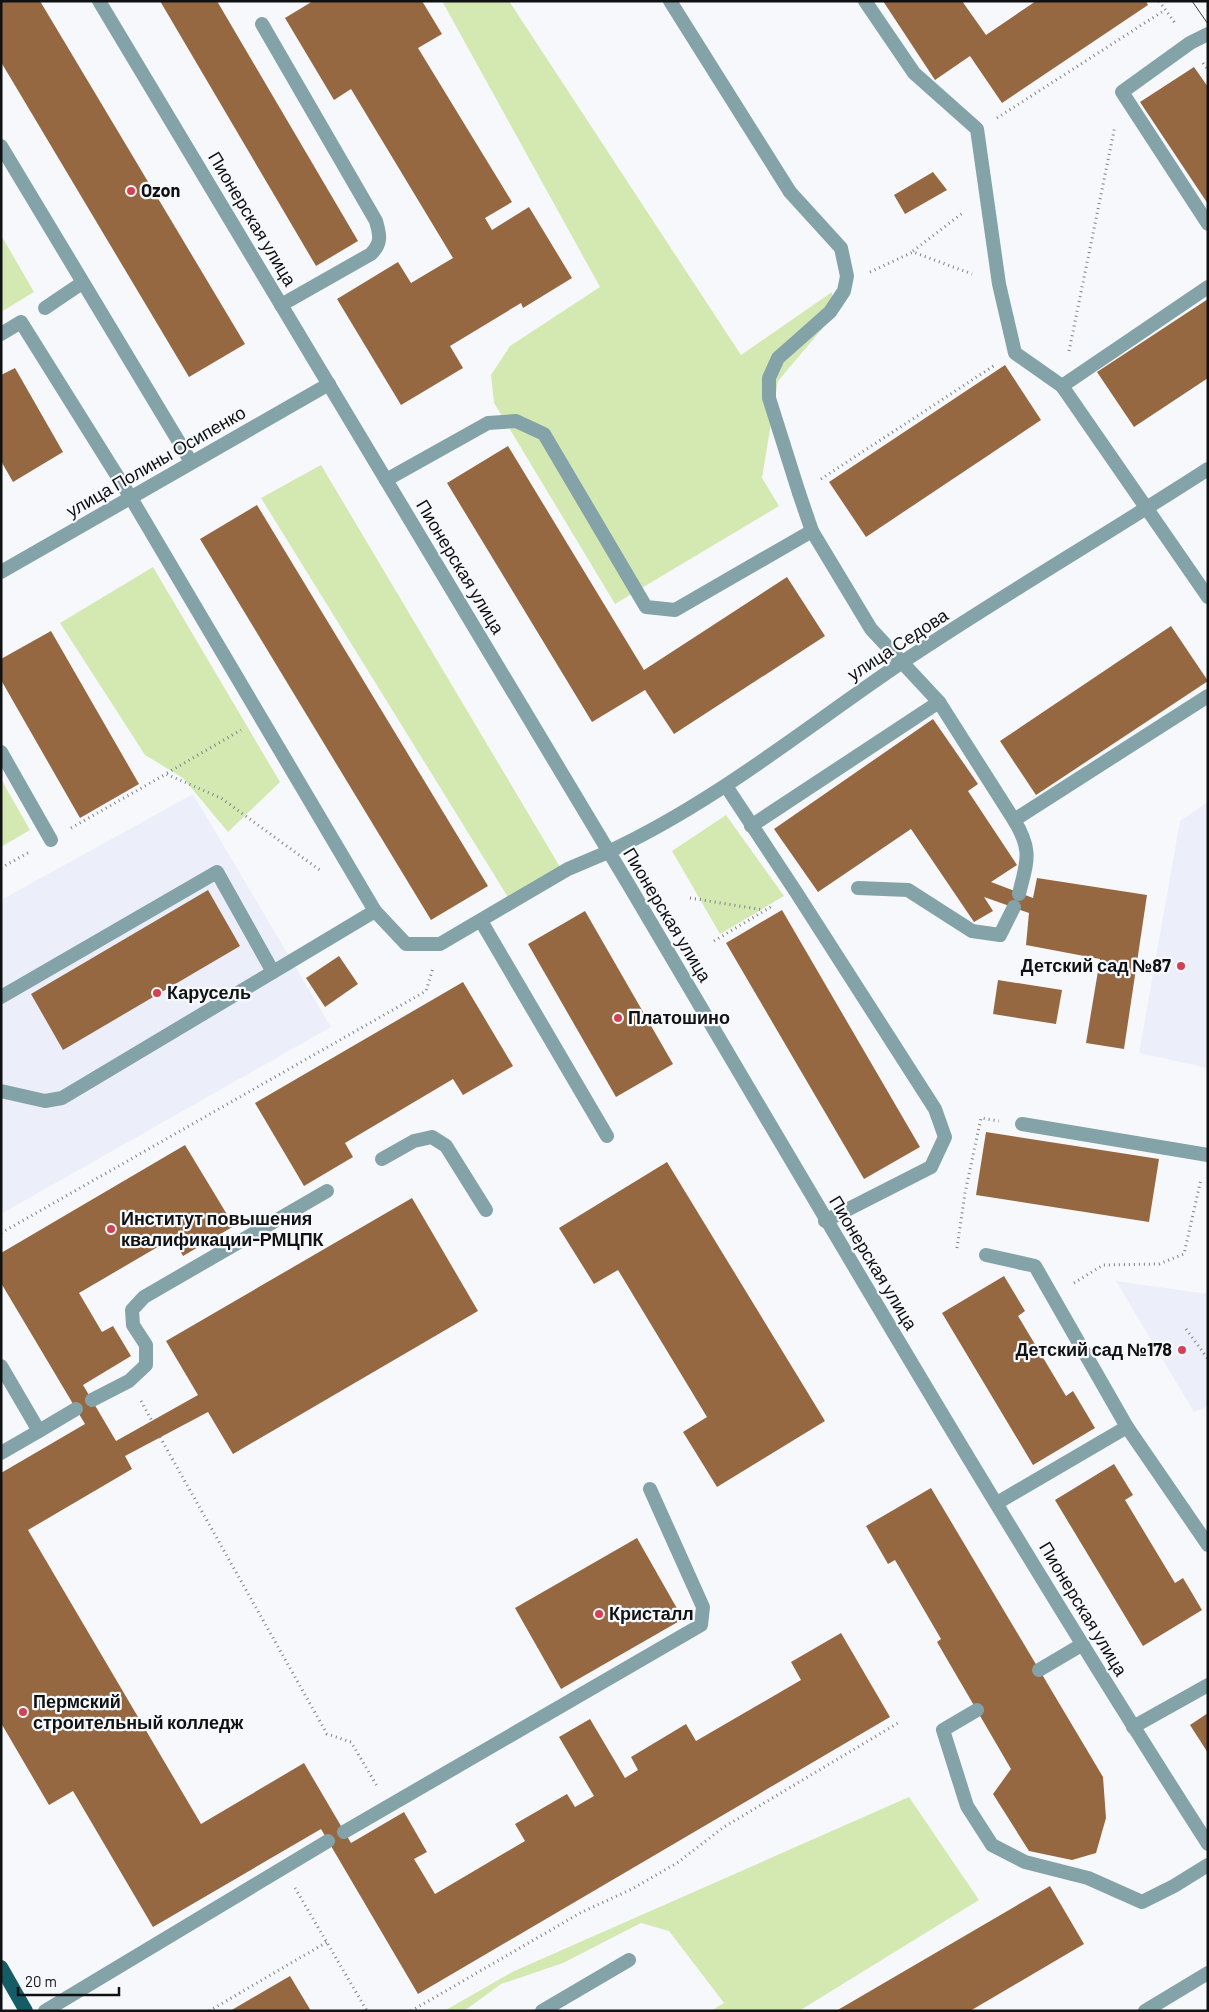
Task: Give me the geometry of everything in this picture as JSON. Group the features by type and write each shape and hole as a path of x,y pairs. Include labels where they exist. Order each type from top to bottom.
{"main road":[{"path":"1,1967 26,2011"}],"street":[{"name":"Пионерская улица","path":"99,1 608,852 825,1221 1133,1727 1208,1844"},
{"path":"670,1 790,192 841,248 847,276 844,291 830,312 778,358 769,378 770,398 812,531 871,629 939,702 1024,836 1028,854 1019,894"},
{"path":"865,1 914,73 977,130 999,284 1015,353 1062,386 1208,597"},
{"path":"262,24 376,221 381,235 378,247 371,254 282,305"},
{"path":"1208,34 1190,43 1122,92 1208,224"},
{"path":"1,146 191,462"},
{"path":"45,308 82,283"},
{"path":"1062,386 1208,287"},
{"path":"1,334 22,322 131,498 375,911 406,944 440,944"},
{"name":"улица Полины Осипенко","path":"1,572 329,384"},
{"path":"386,480 488,423 516,421 544,434 646,607 675,610 812,531"},
{"name":"улица Седова","path":"440,944 568,869 653,831 726,786 902,663 1147,509 1208,468"},
{"path":"1014,820 1208,696"},
{"path":"751,826 939,702"},
{"path":"1,752 51,840"},
{"path":"726,786 796,892 834,940 935,1109 945,1137 931,1167 825,1221"},
{"path":"1,997 216,872 273,972"},
{"path":"858,888 908,890 972,931 1000,935 1014,908"},
{"path":"1,1091 45,1101 62,1098 375,911"},
{"path":"481,921 607,1136"},
{"path":"1022,1124 1207,1154"},
{"path":"382,1159 414,1141 432,1137 446,1146 486,1210"},
{"path":"92,1400 130,1381 146,1365 146,1345 133,1325 132,1310 144,1297 327,1191"},
{"path":"986,1255 1035,1266 1127,1427 1208,1545"},
{"path":"1,1366 39,1431"},
{"path":"1,1453 76,1410"},
{"path":"997,1503 1127,1427"},
{"path":"344,1832 701,1625 702,1607 650,1489"},
{"path":"1039,1670 1083,1644"},
{"path":"1133,1727 1208,1685"},
{"path":"977,1710 943,1730 968,1806 992,1845 1025,1862 1088,1878 1142,1902 1208,1866"},
{"path":"46,2011 328,1841"},
{"path":"542,2011 629,1960"},
{"path":"1146,2011 1208,1973"}],"path":[{"path":"977,130 1005,114 1165,10"},
{"path":"1062,386 1122,92"},
{"path":"844,291 865,275 912,252 986,195"},
{"path":"912,252 999,284"},
{"path":"799,493 1015,353"},
{"path":"1,868 262,718"},
{"path":"166,774 221,798 329,877"},
{"path":"714,941 796,892"},
{"path":"690,898 765,910"},
{"path":"1,1233 426,991 440,944"},
{"path":"957,1248 965,1193 981,1118 1022,1124"},
{"path":"1052,1296 1103,1265 1160,1264 1184,1254 1207,1154"},
{"path":"1186,1329 1208,1359"},
{"path":"160,1437 327,1734 351,1742 389,1806"},
{"path":"411,2011 582,1912 632,1889 677,1863 724,1827 898,1723"},
{"path":"284,1868 367,2011"},
{"path":"209,2011 327,1942"}],"shaded area":[{"name":"Карусель","path":"193,794 331,1027 1,1214 1,900"},
{"name":"Детский сад №87","path":"1208,802 1208,1068 1139,1053 1180,821"},
{"name":"Детский сад №178","path":"1116,1281 1208,1294 1208,1406 1194,1412"}],"green space":[{"path":"442,1 509,1 741,355 832,292 833,316 778,381 762,478 779,506 615,604 494,403 491,375 510,346 600,287"},
{"path":"1,235 34,292 1,312"},
{"path":"321,465 563,872 511,902 261,498"},
{"path":"153,567 280,782 228,832 183,778 145,755 60,623"},
{"path":"1,779 30,830 1,847"},
{"path":"726,815 784,896 720,934 672,851"},
{"path":"909,1797 979,1900 799,2011 711,2011 724,2003 669,1931 641,1923 563,1963 501,1984 464,2011 444,2011 512,1972"}],"building":[{"path":"1,1 40,1 245,344 189,377 1,62"},
{"path":"160,1 217,1 358,241 316,266"},
{"path":"313,1 422,1 442,34 418,48 512,202 485,218 492,230 529,207 572,278 523,308 521,303 450,346 463,368 401,405 337,299 398,262 411,283 453,258 351,89 334,100 285,18"},
{"path":"883,1 962,1 986,35 1036,1 1146,1 1148,5 1002,103 970,56 935,80"},
{"path":"1194,67 1208,87 1208,204 1140,102"},
{"path":"933,172 947,190 905,214 894,195"},
{"path":"1208,299 1208,378 1134,427 1097,372"},
{"path":"1005,365 1041,420 866,537 829,482"},
{"path":"15,368 63,452 13,482 1,461 1,375"},
{"path":"508,446 644,670 787,577 825,636 674,734 645,690 592,722 447,483"},
{"path":"257,505 488,886 431,920 200,539"},
{"path":"1171,626 1208,681 1036,795 1000,741"},
{"path":"51,631 139,784 80,818 1,680 1,659"},
{"path":"933,719 978,784 968,791 1017,865 991,882 1033,898 1037,878 1147,895 1124,1049 1086,1043 1100,959 1026,945 1029,913 984,897 993,911 974,922 911,829 818,892 774,829"},
{"path":"208,890 240,946 63,1050 31,994"},
{"path":"782,910 920,1147 864,1179 726,943"},
{"path":"585,911 673,1064 616,1097 528,944"},
{"path":"339,956 358,984 325,1007 306,978"},
{"path":"998,980 1062,990 1056,1024 993,1014"},
{"path":"463,982 513,1066 463,1095 453,1079 345,1143 353,1157 304,1186 255,1103"},
{"path":"986,1132 1159,1159 1149,1222 976,1195"},
{"path":"185,1145 234,1226 183,1256 173,1238 79,1293 102,1332 113,1326 131,1356 83,1385 116,1441 198,1395 166,1341 412,1198 478,1311 233,1454 208,1412 125,1456 132,1469 28,1530 201,1824 304,1763 351,1843 404,1812 427,1852 414,1859 435,1894 525,1841 515,1824 567,1794 575,1807 594,1796 559,1737 590,1719 625,1778 638,1770 631,1757 686,1724 696,1741 801,1680 791,1662 841,1633 890,1717 418,1994 321,1829 153,1927 73,1791 49,1805 1,1723 1,1473 85,1424 1,1283 1,1253"},
{"path":"667,1162 825,1421 717,1487 683,1432 707,1417 618,1270 594,1284 559,1228"},
{"path":"1004,1276 1025,1311 1018,1316 1066,1396 1073,1391 1095,1428 1033,1465 942,1313"},
{"path":"1114,1464 1133,1495 1125,1500 1175,1583 1183,1578 1202,1610 1143,1646 1055,1500"},
{"path":"931,1488 1103,1777 1106,1818 1096,1853 1072,1860 1029,1851 993,1794 1011,1769 937,1642 941,1639 895,1560 888,1564 866,1526"},
{"name":"Кристалл","path":"637,1538 683,1619 561,1689 515,1608"},
{"path":"1208,1713 1208,1753 1190,1725"},
{"path":"1050,1886 1084,1944 970,2011 836,2011"},
{"path":"290,1976 311,2011 230,2011"}],"tram line":[{"path":"1192,1 1208,24"}],"place":[{"name":"Ozon","path":"131,191"},
{"name":"Детский сад №87","path":"1181,966"},
{"name":"Карусель","path":"157,993"},
{"name":"Платошино","path":"618,1018"},
{"name":"Институт повышения квалификации-РМЦПК","path":"111,1229"},
{"name":"Детский сад №178","path":"1182,1350"},
{"name":"Кристалл","path":"599,1614"},
{"name":"Пермский строительный колледж","path":"23,1712"}]}
